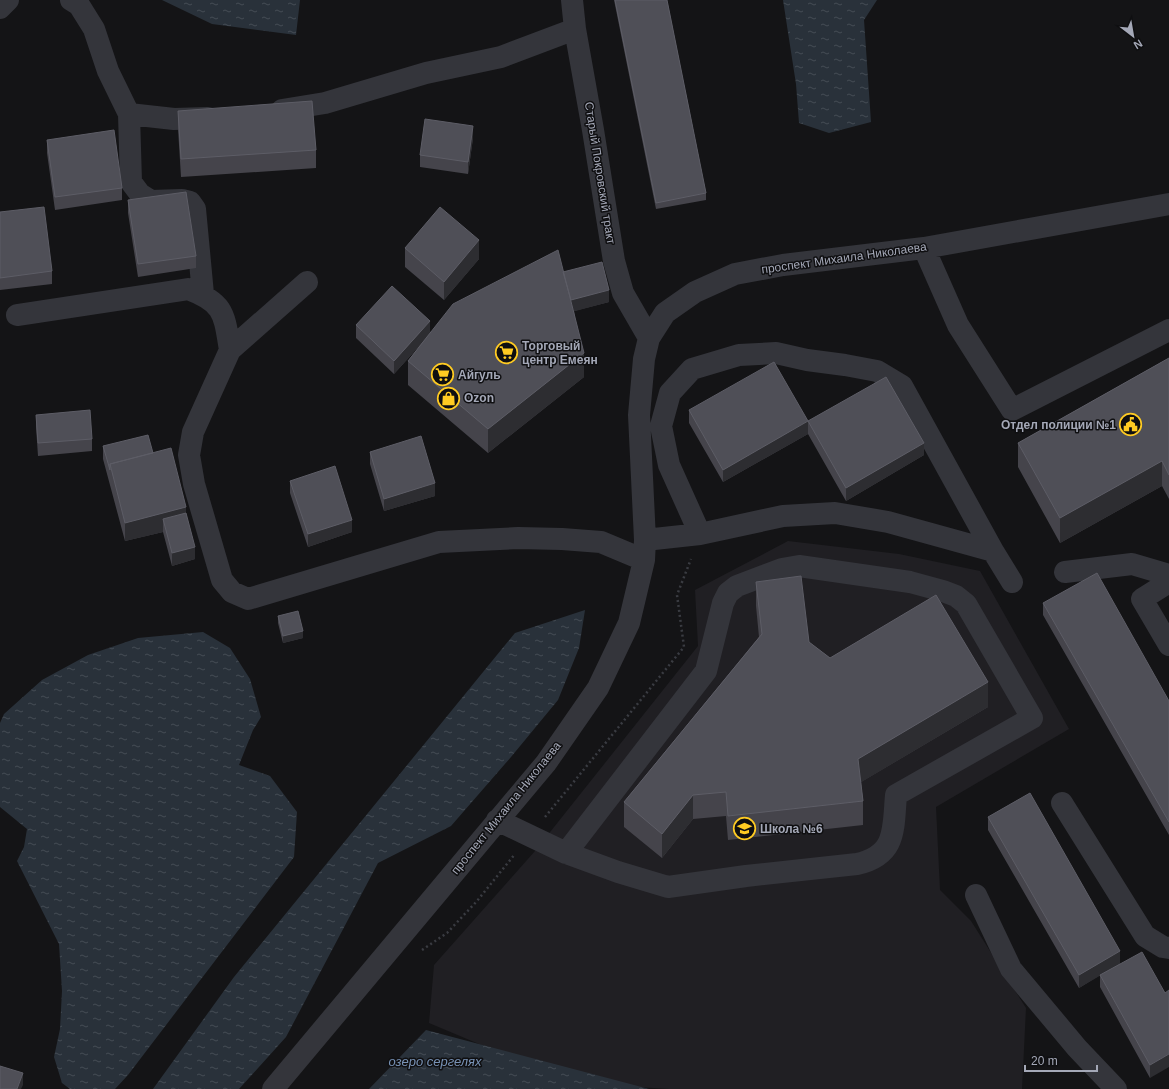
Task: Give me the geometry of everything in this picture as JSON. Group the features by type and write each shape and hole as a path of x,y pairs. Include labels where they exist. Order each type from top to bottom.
{"street":[{"path":"0,8 8,0"},
{"path":"71,0 79,4 94,29 108,71 129,114 131,182 140,194 151,200 182,200 190,202 195,209 203,294"},
{"name":"Старый Покровский тракт","path":"572,0 614,261 624,293 649,338"},
{"path":"263,113 325,103 426,73 501,57 576,29"},
{"path":"129,114 174,119 226,117"},
{"name":"проспект Михаила Николаева","path":"273,1089 546,763 598,688 629,623 644,550 639,414 644,359 649,338 665,313 695,292 735,274 783,265 924,248 1169,206"},
{"path":"924,248 958,325 1012,410 1169,330"},
{"path":"307,282 230,350 193,432 189,456 194,484 222,580 232,592 248,599 439,542 518,538 562,539 601,542 644,550 700,534 783,516 835,513 888,522 993,551"},
{"path":"17,315 188,289 203,294 216,303 225,318 230,350"},
{"path":"700,534 669,465 661,426 670,393 692,369 740,355 776,353 806,360 877,371 902,386 993,551 1012,582"},
{"path":"1065,572 1132,564 1169,575"},
{"path":"497,820 566,853 618,872 668,887 746,876 857,864 868,861 880,854 889,844 893,833 896,795 1032,718 970,610 966,604 956,596 910,582 799,566 782,568 737,586 728,593 723,603 706,671 566,853"},
{"path":"1169,582 1142,599 1169,645"},
{"path":"1062,803 1145,936 1163,947 1169,948"},
{"path":"976,895 1011,969 1077,1048 1116,1089"}],"shaded area":[{"name":"Школа №6","path":"788,541 899,554 980,571 1069,729 936,807 940,890 971,921 1026,1008 1022,1089 669,1089 572,1083 429,1023 434,965 535,851 698,646 695,590"}],"water":[{"path":"162,0 300,0 296,35 212,24"},
{"path":"783,0 877,0 864,20 871,122 829,133 799,123 796,84"},
{"path":"585,610 579,648 558,700 451,826 378,863 286,1037 239,1089 153,1089 234,977 515,633"},
{"path":"203,632 230,648 250,679 261,717 253,730 239,765 270,776 297,812 294,857 128,1075 115,1089 70,1089 62,1083 54,1057 60,1029 62,991 59,944 17,861 24,847 27,829 0,807 0,723 4,714 42,680 88,655 138,638"},
{"name":"озеро сергелях","path":"426,1030 634,1085 649,1089 369,1089"}],"building":[{"path":"615,0 667,0 706,193 656,203"},
{"path":"312,101 316,150 181,159 178,111"},
{"path":"425,119 473,126 468,162 420,155"},
{"path":"114,130 122,188 55,197 47,140"},
{"path":"186,192 196,256 138,264 128,200"},
{"path":"44,207 52,271 0,278 0,212"},
{"path":"440,207 479,240 444,282 405,248"},
{"name":"Торговый центр Емеян","path":"558,250 584,353 488,429 408,361 453,304"},
{"path":"602,262 609,290 571,300 563,272"},
{"path":"392,286 430,321 394,361 356,325"},
{"name":"Отдел полиции №1","path":"1169,358 1169,475 1162,461 1060,518 1018,443"},
{"path":"774,362 808,421 723,470 689,410"},
{"path":"886,377 924,443 846,488 808,421"},
{"path":"90,410 92,439 38,443 36,415"},
{"path":"148,435 153,453 110,464 110,470 103,446"},
{"path":"421,436 435,483 384,499 370,452"},
{"path":"171,448 186,507 125,523 110,464"},
{"path":"335,466 352,520 308,534 290,481"},
{"path":"186,513 195,547 172,553 163,519"},
{"path":"1097,573 1169,701 1169,822 1043,603"},
{"name":"Школа №6","path":"801,576 809,642 830,658 936,595 988,682 858,759 863,801 728,816 726,792 693,795 662,834 624,802 762,634 756,582"},
{"path":"298,611 303,631 283,636 278,616"},
{"path":"1030,793 1120,951 1079,975 988,817"},
{"path":"1142,952 1165,993 1169,990 1169,1054 1150,1065 1100,975"},
{"path":"0,1066 23,1073 17,1089 0,1089"}],"place":[{"name":"Торговый центр Емеян","path":"506,353"},
{"name":"Айгуль","path":"443,375"},
{"name":"Ozon","path":"448,398"},
{"name":"Отдел полиции №1","path":"1131,425"},
{"name":"Школа №6","path":"745,829"}]}
